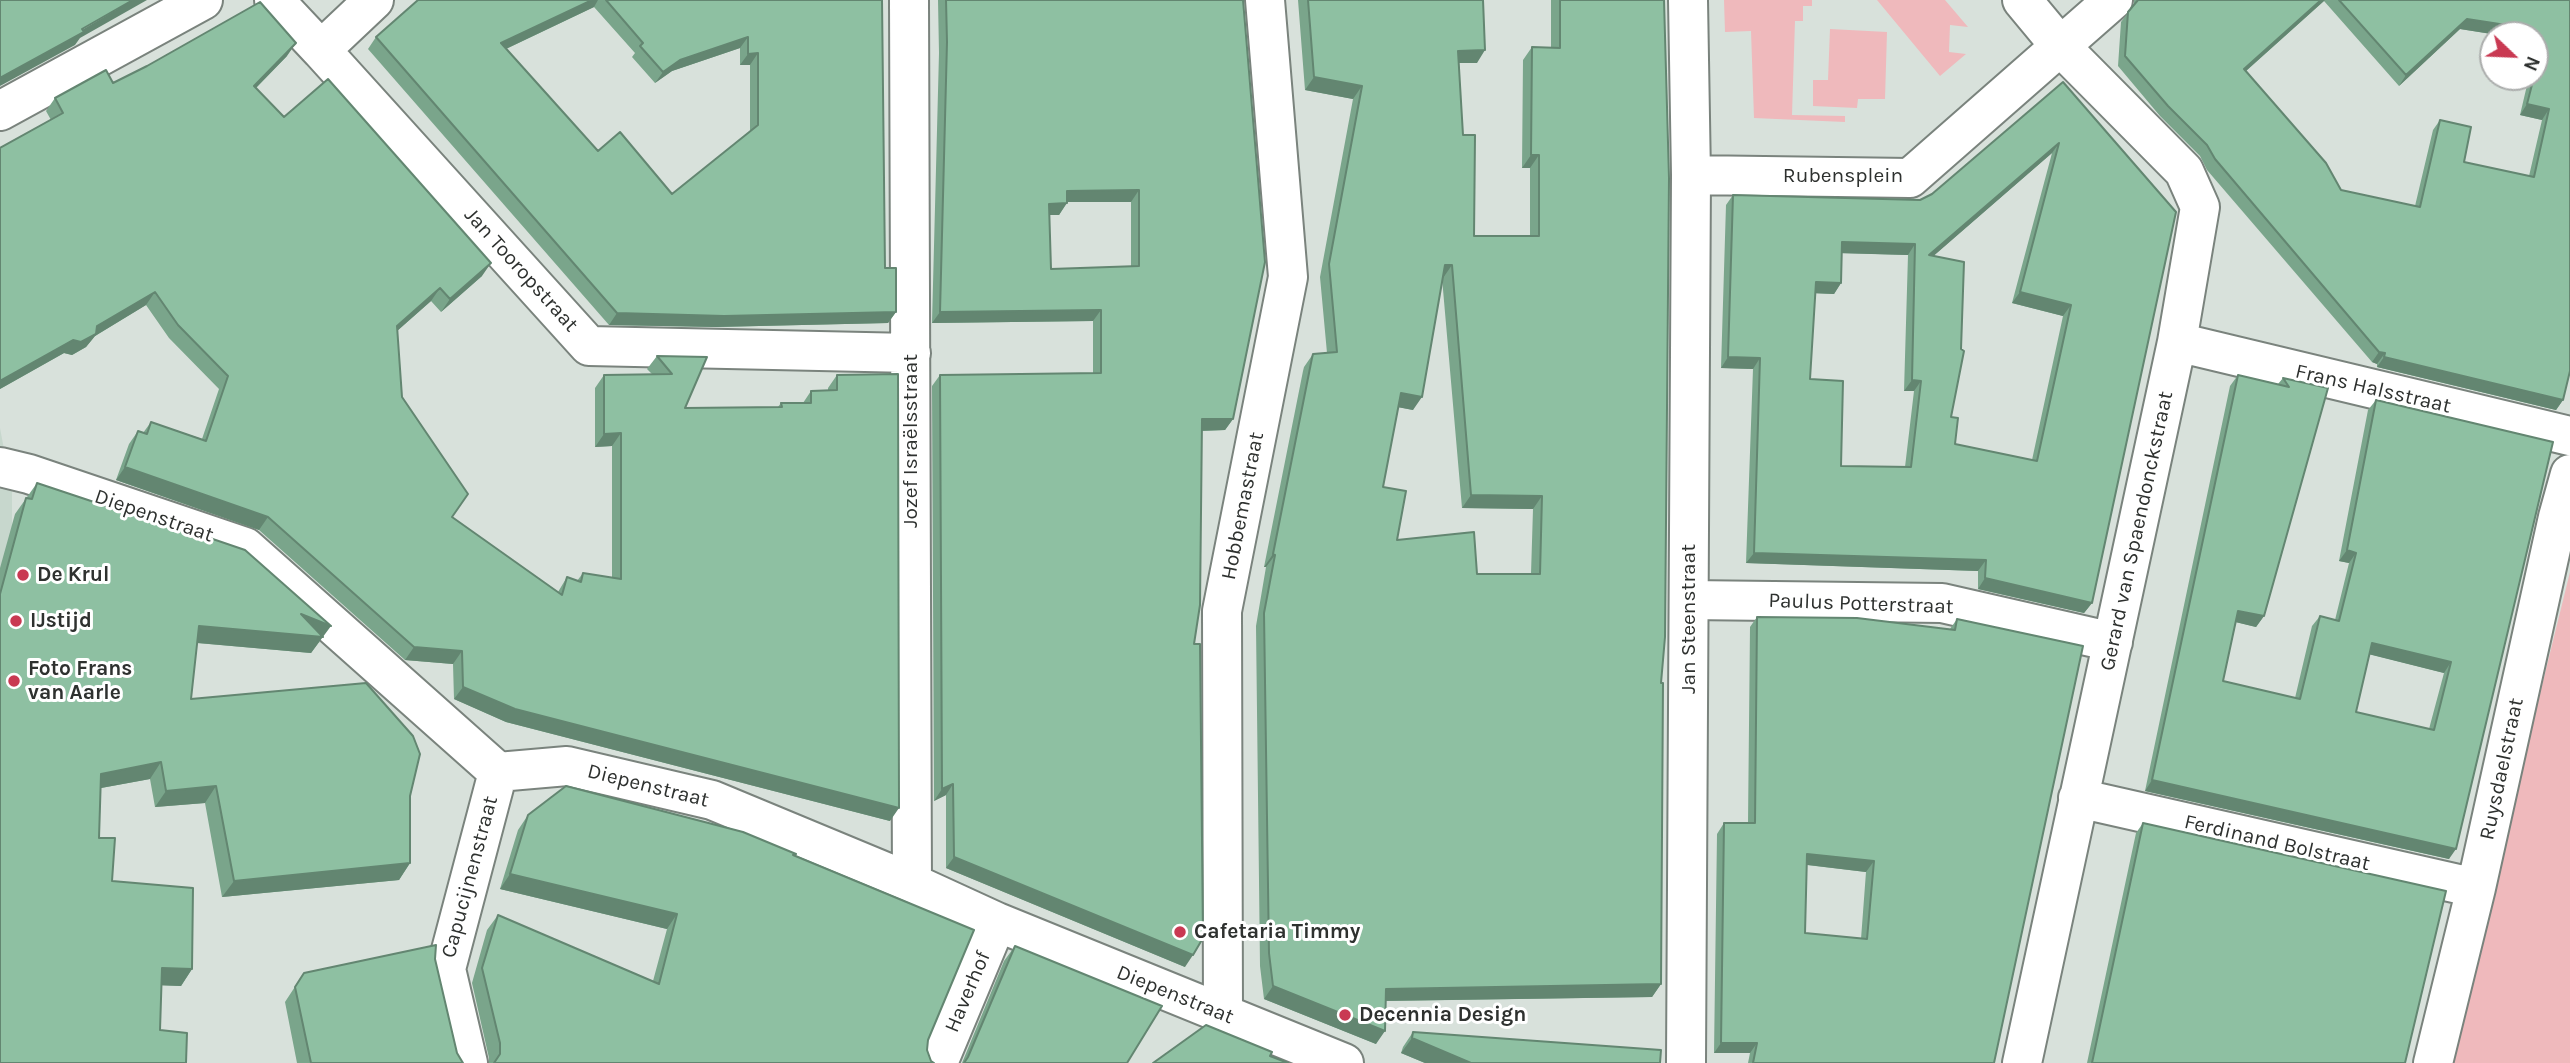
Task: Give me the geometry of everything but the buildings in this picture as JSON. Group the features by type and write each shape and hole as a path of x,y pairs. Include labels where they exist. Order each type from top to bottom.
{"street":[{"path":"0,111 203,0"},
{"name":"Jan Tooropstraat","path":"274,0 589,346 911,353"},
{"path":"320,50 374,0"},
{"name":"Jozef Israëlsstraat","path":"909,0 912,883"},
{"name":"Hobbemastraat","path":"1223,1015 1222,611 1288,278 1265,0"},
{"path":"1688,0 1691,175"},
{"path":"2021,0 2061,47"},
{"name":"Rubensplein","path":"1691,175 1910,178 2113,0"},
{"name":"Gerard van Spaendonckstraat","path":"2022,1063 2177,342 2200,207 2184,171 2061,47"},
{"name":"Jan Steenstraat","path":"1686,1063 1691,175"},
{"name":"Frans Halsstraat","path":"2177,342 2570,436"},
{"name":"Diepenstraat","path":"0,467 29,474 245,547 498,772 567,766 712,800 912,883 997,922 1344,1063"},
{"name":"Ruysdaelstraat","path":"2433,1063 2476,888 2558,517 2570,474"},
{"name":"Paulus Potterstraat","path":"1689,600 1942,603 2113,642"},
{"name":"Capucijnenstraat","path":"468,1063 446,969 498,772"},
{"name":"Ferdinand Bolstraat","path":"2078,798 2476,888"},
{"name":"Haverhof","path":"938,1063 997,922"}],"shaded area":[{"path":"1724,0 1812,0 1812,6 1803,6 1803,21 1795,21 1792,115 1845,116 1845,122 1754,118 1751,31 1725,32"},
{"path":"1877,0 1945,0 1968,27 1950,25 1949,52 1966,54 1940,76"},
{"path":"1830,29 1887,32 1885,99 1858,99 1857,108 1813,106 1813,80 1828,80"},
{"path":"0,428 12,492 12,576 0,989"},
{"path":"2570,572 2570,1063 2449,1063"}],"place":[{"name":"De Krul","path":"23,575"},
{"name":"IJstijd","path":"16,621"},
{"name":"Foto Frans van Aarle","path":"14,681"},
{"name":"Cafetaria Timmy","path":"1180,932"},
{"name":"Decennia Design","path":"1345,1015"}]}
